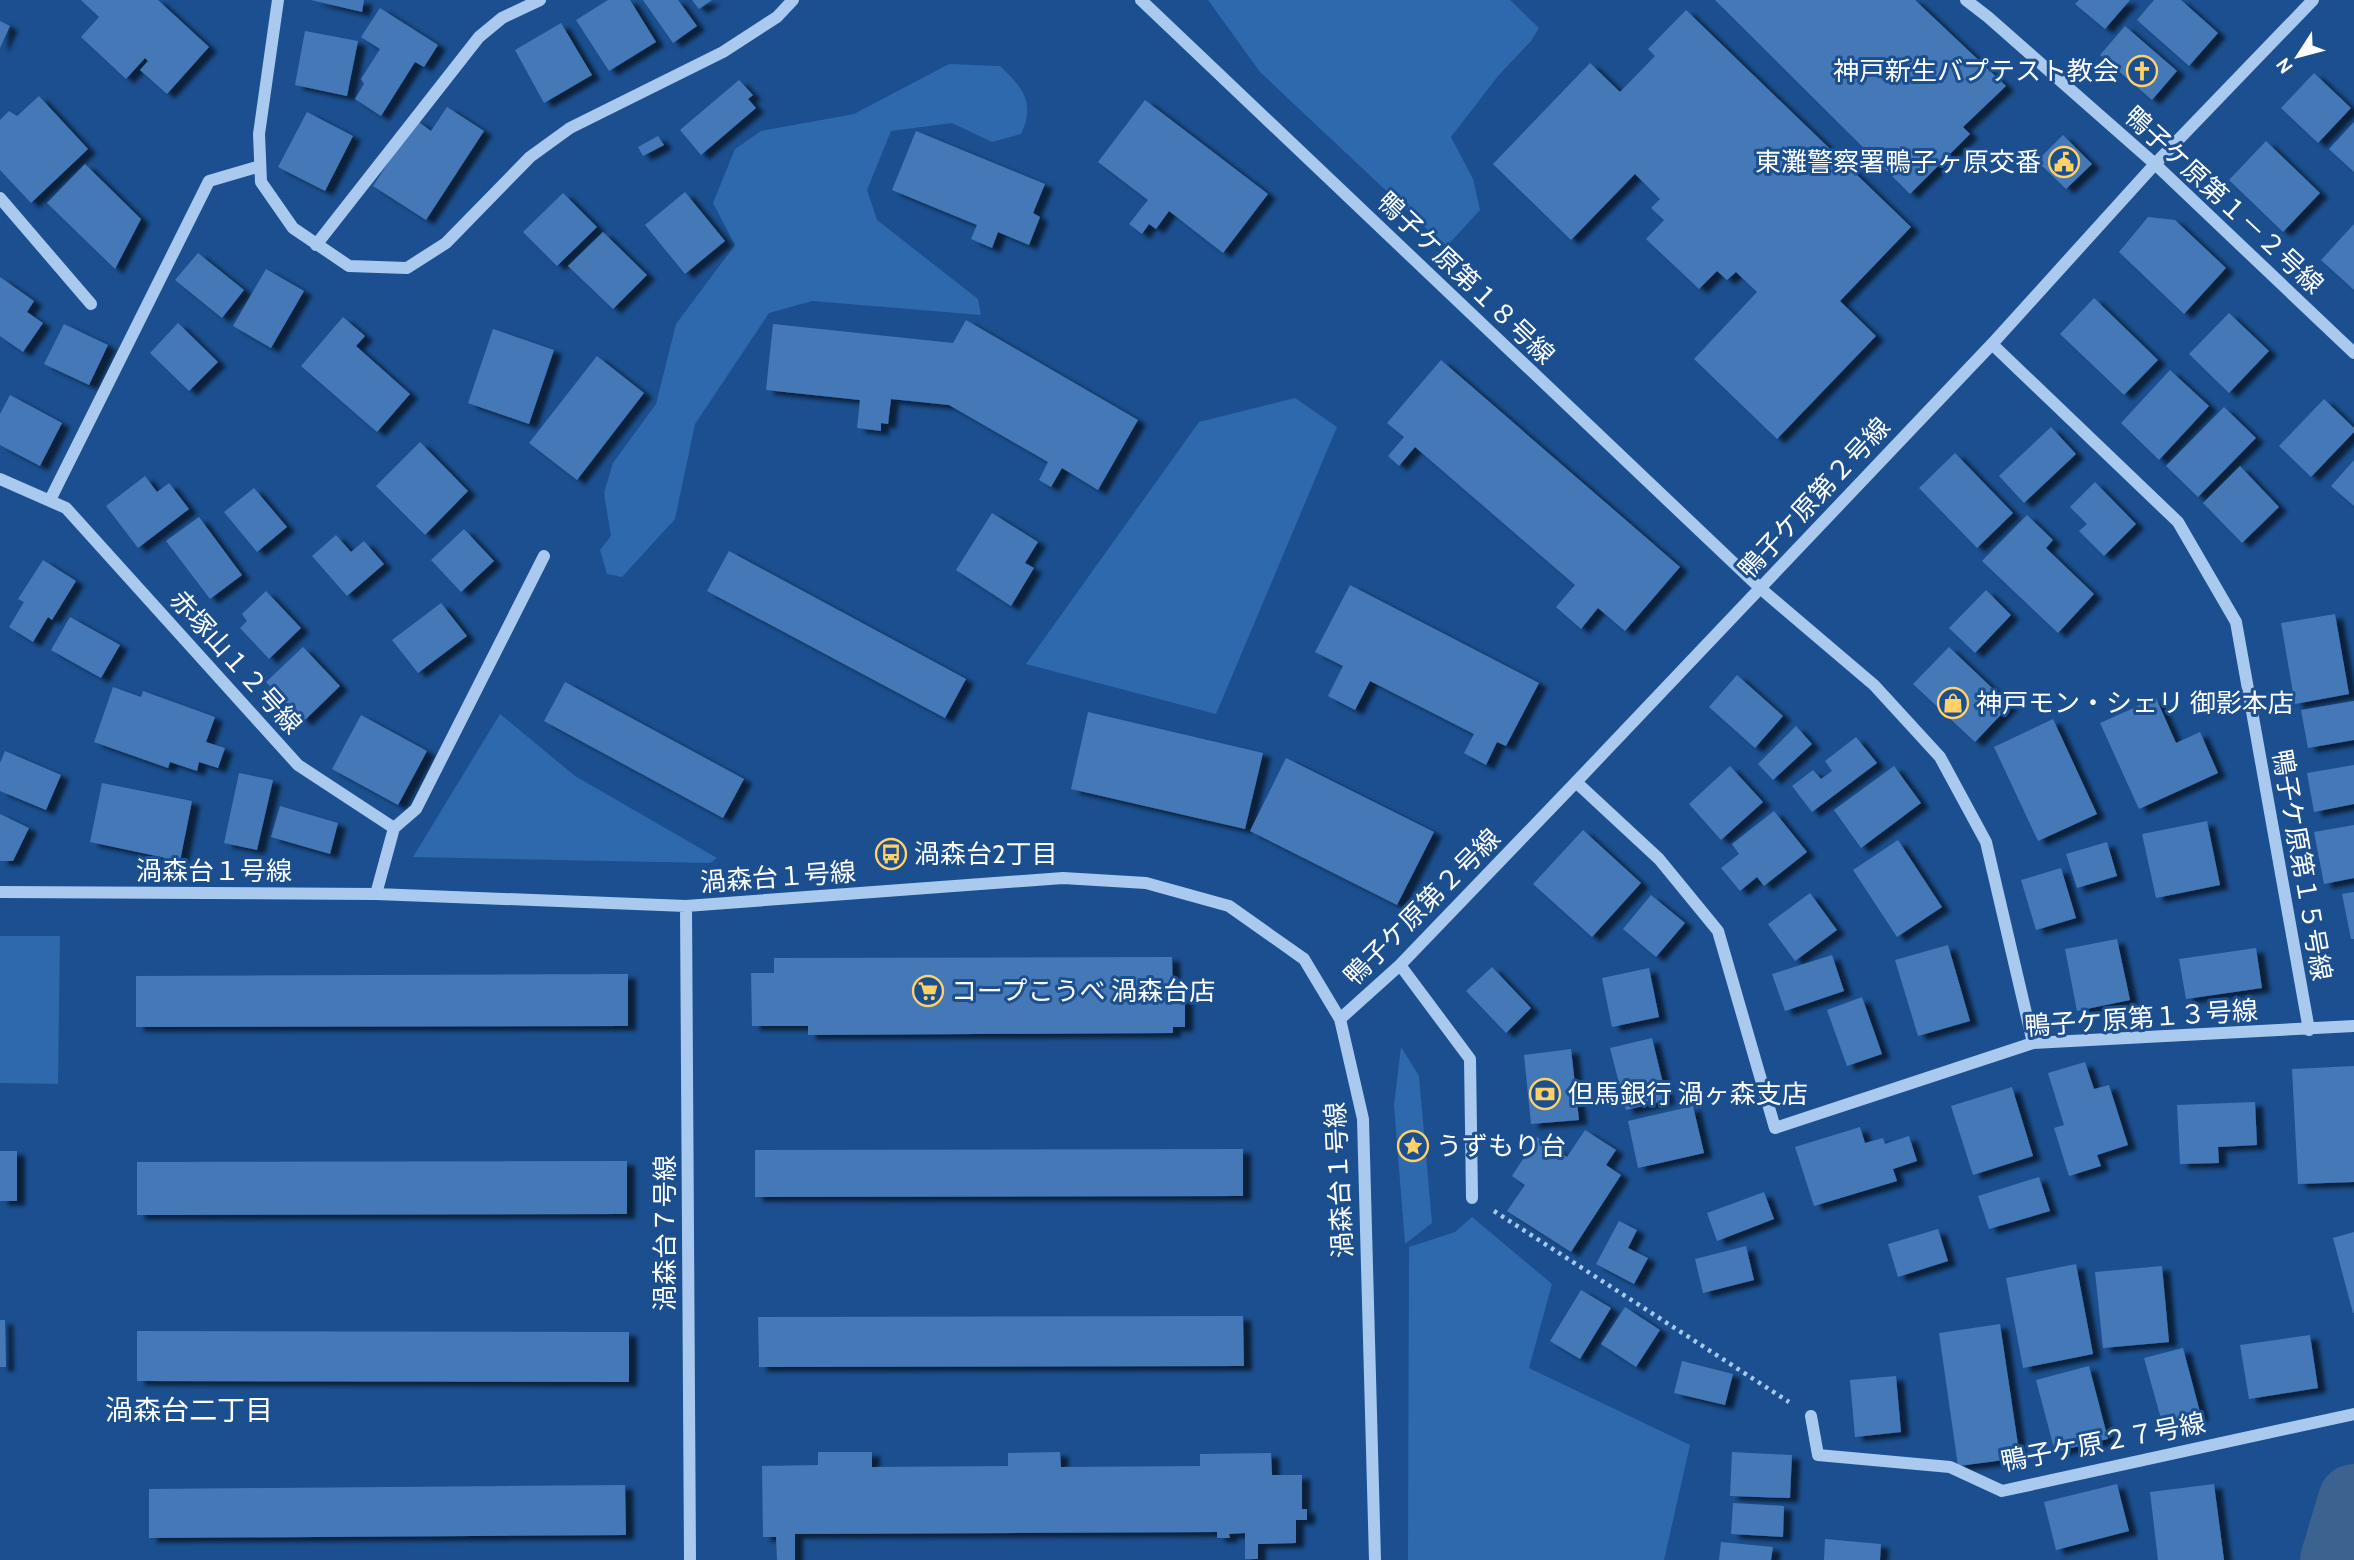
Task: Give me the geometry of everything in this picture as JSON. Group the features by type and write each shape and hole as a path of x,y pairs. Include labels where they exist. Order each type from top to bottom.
{"street":[{"path":"278,0 259,134 261,182 293,228 349,266 407,268 446,243 530,157 570,128 723,52 777,17 793,0"},
{"path":"316,244 480,37 502,18 540,0"},
{"name":"鴨子ケ原第１８号線","path":"1142,0 1760,588 1874,685 1940,757 1986,842 2033,1043"},
{"name":"鴨子ケ原第１－２号線","path":"1966,0 2155,164 2354,353"},
{"name":"鴨子ケ原第２号線","path":"1340,1019 1400,965 1576,782 1992,344 2155,164 2313,0"},
{"path":"50,500 209,181 260,166"},
{"path":"0,198 91,304"},
{"name":"鴨子ケ原第１５号線","path":"1992,344 2178,522 2236,622 2309,1030"},
{"name":"赤塚山１２号線","path":"0,479 66,508 298,765 394,828"},
{"path":"376,894 394,828 416,809 544,556"},
{"name":"鴨子ケ原第１３号線","path":"1576,782 1659,859 1717,931 1775,1128 2033,1043 2354,1026"},
{"name":"渦森台１号線","path":"0,892 376,894 686,906 1063,878 1146,883 1229,906 1304,959 1340,1019 1363,1119 1375,1560"},
{"name":"渦森台７号線","path":"686,906 690,1560"},
{"path":"1400,965 1470,1059 1472,1198"},
{"name":"鴨子ケ原２７号線","path":"1811,1416 1818,1455 1950,1467 2002,1491 2354,1414"}],"path":[{"path":"1472,1198 1811,1416"}],"shaded area":[{"path":"1208,0 1510,0 1539,28 1451,137 1473,179 1480,210 1446,247 1260,72"},
{"path":"949,64 1000,66 1020,88 1027,104 1021,134 992,142 952,123 891,131 867,190 877,220 978,299 981,315 812,301 769,313 695,424 675,519 622,577 607,574 600,550 611,536 604,493 613,463 656,404 676,324 735,245 713,203 735,149 761,131 854,114"},
{"path":"1295,398 1337,427 1216,714 1026,664 1199,422"},
{"path":"500,714 575,776 717,858 710,863 413,857"},
{"path":"0,936 60,936 58,1084 0,1083"},
{"path":"1401,1047 1419,1076 1432,1223 1405,1244 1394,1105"},
{"path":"1472,1217 1552,1284 1529,1368 1690,1445 1664,1560 1408,1560 1409,1247 1455,1232"}],"building":[{"path":"81,0 158,0 209,47 167,94 140,70 148,61 145,58 126,79 81,37 99,17"},
{"path":"311,0 364,0 362,12"},
{"path":"608,0 630,0 656,42 609,71 576,20"},
{"path":"643,0 678,0 697,26 673,43"},
{"path":"692,0 712,0 699,9"},
{"path":"1715,0 1915,0 2006,86 1963,127 1970,134 1910,194"},
{"path":"2079,0 2130,0 2105,29 2075,4"},
{"path":"2154,0 2181,0 2218,33 2189,66 2137,20"},
{"path":"380,8 438,45 424,67 415,62 381,116 355,99 364,84 361,79 380,49 361,37"},
{"path":"1686,10 1911,227 1840,301 1876,336 1777,439 1694,359 1757,292 1736,272 1727,280 1717,271 1699,289 1646,239 1664,220 1651,208 1660,199 1635,174 1571,240 1493,164 1590,63 1620,92 1655,56 1648,49"},
{"path":"0,21 10,26 0,48"},
{"path":"561,23 592,75 544,103 515,50"},
{"path":"2125,26 2177,71 2152,100 2100,55"},
{"path":"305,31 358,41 347,96 295,85"},
{"path":"2314,73 2351,108 2318,143 2281,108"},
{"path":"739,80 753,95 748,99 756,108 701,155 680,130"},
{"path":"39,96 88,149 31,203 0,170 0,120 9,111 17,116"},
{"path":"1145,100 1268,194 1223,253 1169,211 1156,229 1149,224 1142,234 1129,224 1148,200 1098,162"},
{"path":"447,107 484,131 426,220 373,186 416,120 431,131"},
{"path":"307,112 353,136 325,191 278,167"},
{"path":"2354,122 2354,172 2329,149"},
{"path":"916,131 1045,184 1033,213 1040,217 1029,245 998,232 992,248 971,239 977,225 892,190"},
{"name":"東灘警察署鴨子ヶ原交番","path":"2063,135 2092,164 2066,189 2037,161"},
{"path":"658,136 664,145 643,156 638,147"},
{"path":"2266,141 2320,193 2283,232 2229,180"},
{"path":"85,164 141,219 115,269 47,203"},
{"path":"685,192 725,241 685,274 645,225"},
{"path":"563,193 597,227 557,266 523,232"},
{"path":"2148,217 2175,220 2226,268 2184,314 2119,252"},
{"path":"2354,224 2354,290 2321,260"},
{"path":"603,232 647,275 613,309 568,266"},
{"path":"198,253 244,290 222,318 175,280"},
{"path":"266,269 304,291 271,348 233,326"},
{"path":"0,277 34,301 27,312 43,323 23,352 0,336"},
{"path":"2094,298 2158,360 2124,395 2060,334"},
{"path":"2229,313 2269,351 2229,393 2189,354"},
{"path":"343,317 365,336 356,346 410,394 377,432 301,366"},
{"path":"966,320 1138,420 1098,490 1062,468 1051,487 1039,480 1048,462 949,405 891,399 888,424 881,423 881,431 857,428 860,400 766,390 773,324 953,343"},
{"path":"178,323 218,362 189,391 150,353"},
{"path":"64,324 108,345 89,385 44,364"},
{"path":"493,329 554,350 529,424 468,403"},
{"path":"597,356 644,393 577,480 529,443"},
{"path":"1441,360 1680,567 1625,631 1598,608 1581,629 1556,607 1575,585 1415,447 1399,466 1388,456 1404,437 1387,423"},
{"path":"2170,370 2209,406 2159,460 2121,423"},
{"path":"10,395 62,423 40,466 0,445 0,414"},
{"path":"2324,399 2354,428 2354,432 2311,477 2279,446"},
{"path":"2224,407 2256,438 2198,497 2166,466"},
{"path":"2051,427 2076,454 2024,503 1999,476"},
{"path":"420,442 468,491 425,535 376,486"},
{"path":"1955,453 2013,513 1977,548 1919,488"},
{"path":"2354,460 2354,506 2331,486"},
{"path":"2240,466 2279,507 2242,543 2203,503"},
{"path":"145,476 157,492 169,483 189,509 138,548 106,506"},
{"path":"2095,482 2136,524 2104,556 2079,531 2087,524 2070,507"},
{"path":"254,488 287,527 257,552 224,512"},
{"path":"992,513 1038,542 1025,563 1034,568 1011,606 956,570"},
{"path":"2027,515 2053,540 2046,548 2094,594 2058,633 1982,561"},
{"path":"199,517 242,575 210,599 166,541"},
{"path":"464,529 494,561 461,592 431,560"},
{"path":"336,535 351,552 364,541 384,564 347,596 312,556"},
{"path":"729,551 966,679 945,718 707,591"},
{"path":"43,560 76,581 52,620 48,617 33,642 9,627 24,602 18,599"},
{"path":"1350,585 1539,683 1506,746 1497,742 1486,765 1464,753 1474,734 1370,681 1355,710 1328,696 1343,666 1315,652"},
{"path":"1986,590 2011,615 1975,653 1949,628"},
{"path":"266,591 301,628 269,659 240,628 247,621 242,614"},
{"path":"441,603 467,636 418,673 392,640"},
{"path":"2335,614 2349,694 2295,704 2281,623"},
{"path":"70,617 120,645 101,678 51,650"},
{"path":"303,647 340,686 304,721 266,682"},
{"path":"1949,647 2010,705 1975,742 1913,684"},
{"path":"1737,675 1783,716 1755,748 1709,707"},
{"path":"565,682 744,779 723,818 544,721"},
{"path":"113,687 141,697 143,691 215,717 206,742 225,748 218,768 199,762 197,771 170,762 168,768 94,742"},
{"path":"2156,698 2176,743 2200,732 2218,773 2139,809 2100,723"},
{"path":"2354,701 2354,740 2308,748 2301,710"},
{"path":"1088,712 1263,753 1245,829 1071,789"},
{"path":"361,715 427,751 398,805 332,769"},
{"path":"2053,719 2097,814 2038,841 1994,747"},
{"path":"1796,726 1812,744 1773,780 1758,764"},
{"path":"1856,737 1877,763 1812,812 1792,786 1813,770 1821,779 1832,771 1825,761"},
{"path":"5,751 61,775 46,810 0,791 0,763"},
{"path":"1286,758 1434,832 1397,905 1250,831"},
{"path":"2354,765 2354,804 2314,812 2307,773"},
{"path":"1730,766 1763,802 1721,840 1689,804"},
{"path":"1894,766 1921,803 1861,848 1834,810"},
{"path":"239,773 273,780 257,850 224,843"},
{"path":"102,783 192,801 180,861 90,842"},
{"path":"280,806 338,823 330,854 271,837"},
{"path":"1774,811 1807,852 1764,886 1757,877 1740,891 1721,868 1739,854 1732,844"},
{"path":"0,814 29,828 13,861 0,861"},
{"path":"2207,821 2220,885 2156,898 2142,834"},
{"path":"2354,825 2354,878 2324,884 2314,832"},
{"path":"1583,830 1641,883 1592,937 1533,884"},
{"path":"1898,840 1942,907 1897,937 1853,870"},
{"path":"2107,842 2117,876 2077,888 2066,854"},
{"path":"2061,868 2076,918 2036,930 2021,880"},
{"path":"2354,892 2354,939 2351,939 2342,894"},
{"path":"1810,893 1837,930 1795,961 1768,924"},
{"path":"1651,895 1685,923 1656,957 1623,929"},
{"path":"2117,939 2130,1000 2077,1011 2065,949"},
{"path":"1948,945 1970,1021 1918,1036 1895,960"},
{"path":"2256,948 2262,988 2186,999 2179,959"},
{"path":"1832,955 1844,991 1785,1011 1772,974"},
{"path":"1172,957 1173,996 1185,996 1185,1027 1173,1027 1173,1033 808,1035 808,1026 752,1026 751,973 774,973 774,958"},
{"path":"1492,967 1531,1008 1506,1033 1466,991"},
{"path":"1649,968 1659,1017 1612,1027 1602,978"},
{"path":"628,974 628,1026 136,1027 136,976"},
{"path":"1862,997 1882,1054 1847,1066 1827,1010"},
{"path":"1652,1038 1667,1100 1626,1110 1610,1048"},
{"path":"1571,1049 1579,1120 1531,1124 1524,1055"},
{"path":"2085,1062 2094,1089 2109,1085 2128,1145 2097,1155 2101,1166 2069,1176 2054,1128 2064,1125 2048,1073"},
{"path":"2354,1066 2354,1182 2298,1184 2292,1069"},
{"path":"2012,1087 2033,1156 1973,1175 1951,1106"},
{"path":"2255,1102 2257,1145 2218,1147 2219,1163 2180,1164 2177,1105"},
{"path":"1693,1106 1704,1153 1638,1168 1628,1121"},
{"path":"1860,1127 1865,1143 1883,1138 1885,1144 1909,1136 1917,1161 1893,1169 1897,1181 1814,1206 1795,1147"},
{"path":"1585,1130 1616,1150 1606,1165 1621,1175 1571,1252 1507,1211 1525,1185 1512,1176 1537,1137 1567,1157"},
{"path":"1243,1149 1243,1196 755,1197 755,1150"},
{"path":"0,1151 17,1151 17,1201 0,1201"},
{"path":"627,1161 627,1214 137,1215 137,1162"},
{"path":"2039,1177 2050,1211 1989,1229 1978,1196"},
{"path":"1764,1192 1774,1219 1717,1241 1707,1213"},
{"path":"1619,1221 1637,1230 1628,1248 1648,1258 1634,1284 1596,1264"},
{"path":"1938,1229 1948,1261 1898,1277 1888,1244"},
{"path":"2354,1232 2354,1313 2353,1313 2333,1238"},
{"path":"1746,1246 1754,1280 1703,1293 1695,1259"},
{"path":"2076,1264 2093,1354 2023,1368 2006,1278"},
{"path":"2162,1266 2169,1342 2103,1348 2095,1272"},
{"path":"1581,1290 1611,1308 1580,1359 1550,1341"},
{"path":"1625,1307 1660,1330 1636,1367 1601,1344"},
{"path":"1243,1316 1244,1366 759,1367 758,1317"},
{"path":"0,1320 5,1320 6,1367 0,1367"},
{"path":"2000,1324 2020,1458 1958,1466 1939,1333"},
{"path":"137,1331 629,1332 629,1382 137,1381"},
{"path":"2310,1335 2318,1388 2249,1399 2240,1345"},
{"path":"2183,1348 2201,1416 2163,1426 2144,1358"},
{"path":"1682,1361 1733,1374 1725,1405 1674,1393"},
{"path":"2089,1366 2108,1439 2055,1452 2036,1380"},
{"path":"1896,1376 1901,1432 1855,1437 1850,1380"},
{"path":"818,1452 872,1452 872,1467 1008,1466 1008,1453 1060,1452 1061,1467 1200,1466 1200,1454 1271,1453 1272,1475 1302,1475 1302,1509 1307,1509 1307,1520 1296,1520 1296,1543 1258,1544 1258,1559 1245,1559 1245,1533 1229,1534 1230,1538 1217,1538 1217,1532 795,1534 795,1560 777,1560 776,1537 763,1537 762,1466 818,1465"},
{"path":"1732,1452 1792,1455 1790,1498 1730,1496"},
{"path":"2117,1484 2129,1531 2056,1550 2044,1502"},
{"path":"2214,1484 2224,1560 2158,1560 2150,1492"},
{"path":"625,1485 626,1535 149,1538 149,1489"},
{"path":"1733,1503 1784,1506 1783,1537 1731,1534"},
{"path":"1825,1539 1881,1544 1880,1560 1824,1560"},
{"path":"1721,1542 1773,1547 1771,1560 1719,1560"}],"waterway":[{"path":"2336,1560 2354,1500"}],"place":[{"name":"神戸新生バプテスト教会","path":"2142,71"},
{"name":"東灘警察署鴨子ヶ原交番","path":"2064,162"},
{"name":"神戸モン・シェリ 御影本店","path":"1953,703"},
{"name":"渦森台2丁目","path":"891,854"},
{"name":"コープこうべ 渦森台店","path":"928,991"},
{"name":"但馬銀行 渦ヶ森支店","path":"1545,1094"},
{"name":"うずもり台","path":"1413,1146"}],"district":[{"name":"渦森台二丁目","path":"189,1410"}]}
